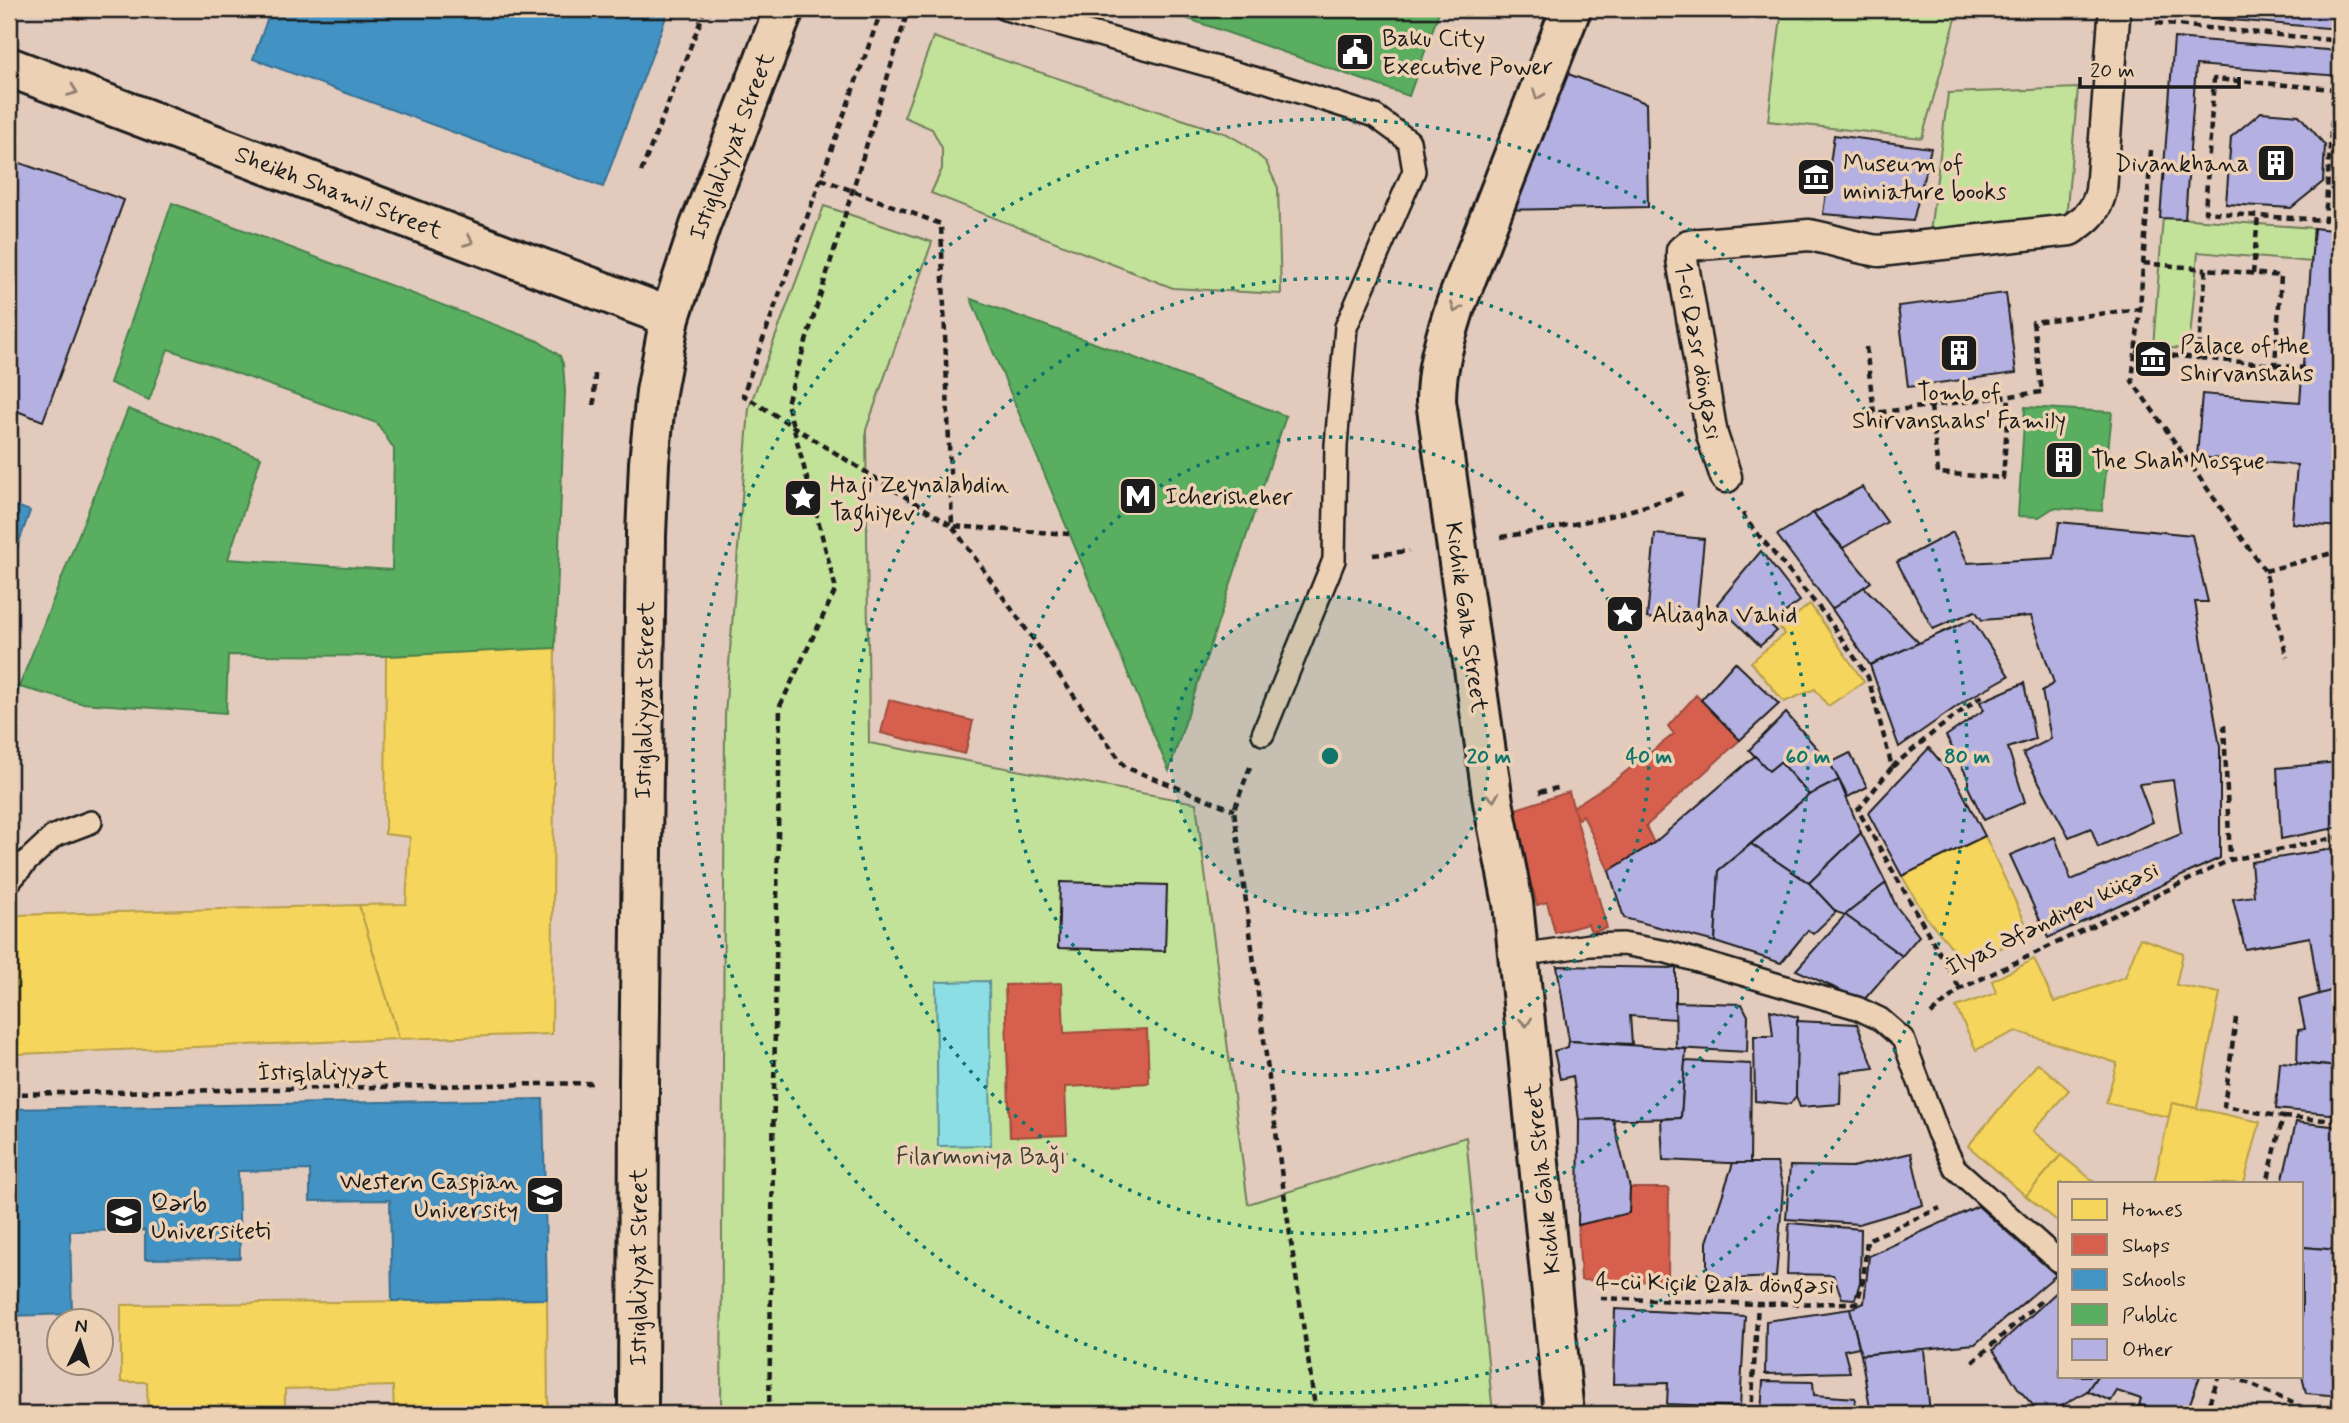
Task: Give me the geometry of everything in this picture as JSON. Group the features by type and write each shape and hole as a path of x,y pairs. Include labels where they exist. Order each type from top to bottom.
{"main road":[{"name":"Istiglaliyyat Street","path":"638,1414 639,1082 647,523 656,392 670,317 700,226 784,9"},
{"name":"Kichik Gala Street","path":"1564,1414 1513,903 1493,802 1436,401 1436,375 1460,294 1571,9"},
{"name":"Sheikh Shamil Street","path":"9,67 670,317"}],"street":[{"name":"1-ci Qəsr döngəsi","path":"1726,477 1712,435 1682,251 1689,245 1809,235 1860,249 1879,251 2070,230 2090,217 2097,207 2101,191 2114,14"}],"lane":[{"path":"1005,9 1268,82 1375,116 1409,141 1414,171 1346,327 1336,445 1334,560 1263,734"},
{"path":"9,882 54,836 90,822"},
{"path":"1519,954 1590,945 1623,944 1667,952 1857,1008 1880,1019 1903,1039 1938,1133 1955,1168 2058,1260"}],"path":[{"path":"881,9 743,395 952,526 1125,766 1234,810"},
{"path":"769,1414 780,706 836,589 787,403 906,17 906,9"},
{"path":"2114,14 2159,23 2340,41"},
{"path":"641,172 703,15"},
{"path":"2159,23 2159,31"},
{"path":"2214,79 2334,89 2325,220 2259,216 2204,212 2214,79"},
{"path":"2151,147 2140,309 2132,381 2265,572 2287,657"},
{"path":"821,179 941,224 952,526"},
{"path":"2253,274 2259,216"},
{"path":"2143,263 2281,276 2275,365"},
{"path":"2198,358 2206,270"},
{"path":"1866,347 1874,413 2009,397 2042,392 2033,322 2140,309"},
{"path":"2136,352 2303,368"},
{"path":"594,373 594,405"},
{"path":"1931,406 1938,473 2003,478 2009,397"},
{"path":"1334,560 1456,543 1595,519 1657,503 1726,477 1746,520 1826,616 1868,677 1892,767"},
{"path":"952,526 1069,534"},
{"path":"2265,572 2340,551"},
{"path":"1960,989 1858,810 1892,767 1983,695"},
{"path":"2224,726 2230,860"},
{"path":"1263,734 1234,810 1316,1414"},
{"name":"İlyas Əfəndiyev küçəsi","path":"1903,1039 1960,989 2230,860 2340,837"},
{"path":"2236,1018 2224,1106 2283,1117 2340,1121"},
{"name":"İstiqlaliyyət","path":"9,1094 639,1082"},
{"path":"2267,1182 2283,1117"},
{"name":"4-cü Kiçik Qala döngəsi","path":"1554,1296 1758,1304 1857,1303 1863,1281 1867,1240 1979,1191"},
{"path":"1973,1362 2050,1292"},
{"path":"1751,1414 1758,1304"},
{"path":"2205,1414 2217,1378"},
{"path":"2236,1378 2304,1408 2340,1413"}],"green space":[{"path":"1782,9 1979,9 1957,15 1922,138 1768,121"},
{"path":"933,37 1227,134 1246,145 1266,162 1278,188 1281,294 1173,288 931,193 942,169 942,148 932,129 904,117"},
{"path":"2078,88 2066,218 1930,232 1948,93"},
{"name":"Filarmoniya Bağı","path":"824,206 932,242 866,430 869,743 1196,803 1248,1204 1466,1137 1493,1414 721,1414 725,715 749,408"},
{"path":"2163,217 2314,228 2311,262 2198,252 2189,349 2153,347"}],"water":[{"path":"989,981 991,1145 938,1146 936,982"}],"building: Homes":[{"path":"1810,604 1864,682 1828,706 1815,689 1784,702 1751,662 1784,634 1780,628"},
{"path":"555,648 552,1034 399,1039 359,905 406,904 410,837 385,834 386,656"},
{"path":"1985,836 2030,933 1967,965 1926,917 1902,876"},
{"path":"359,905 399,1039 17,1054 16,915"},
{"path":"2140,938 2183,953 2176,985 2220,993 2197,1108 2172,1103 2169,1117 2106,1103 2117,1063 2016,1031 1976,1050 1956,1007 1996,993 1992,981 2034,959 2054,1002 2125,977"},
{"path":"2038,1063 2069,1090 2033,1131 2061,1155 2026,1196 1968,1146"},
{"path":"2172,1103 2260,1122 2244,1182 2154,1182"},
{"path":"2061,1155 2095,1182 2058,1182 2058,1221 2026,1196"},
{"path":"547,1299 548,1414 394,1414 393,1386 285,1389 285,1414 148,1414 147,1382 121,1382 121,1305"}],"building: Shops":[{"path":"50,9 82,9 79,19"},
{"path":"1696,695 1740,740 1646,826 1654,843 1609,871 1583,815 1577,820 1573,807 1615,780 1674,734 1668,726"},
{"path":"889,700 973,721 965,754 881,733"},
{"path":"1569,792 1607,928 1591,932 1588,924 1555,933 1547,902 1537,905 1533,889 1527,890 1513,810"},
{"path":"1062,983 1064,1033 1147,1029 1149,1083 1065,1087 1067,1135 1010,1137 1005,985"},
{"path":"1630,1188 1669,1188 1668,1282 1581,1280 1578,1225 1629,1213"}],"building: Schools":[{"path":"271,9 669,9 603,187 253,59"},
{"path":"9,503 30,511 9,570"},
{"path":"9,683 19,687 9,716"},
{"name":"Qərb Universiteti","path":"543,1099 547,1299 392,1301 390,1200 310,1201 310,1170 238,1171 240,1258 145,1259 145,1230 70,1231 72,1308 46,1308 46,1315 9,1316 9,1109"}],"building: Public":[{"name":"Baku City Executive Power","path":"1160,9 1440,9 1409,96"},
{"path":"172,203 538,341 560,356 565,391 555,648 386,656 228,655 226,713 81,703 19,687 128,409 261,457 228,559 392,570 394,449 377,423 168,349 149,400 110,383"},
{"path":"971,299 1286,416 1169,771"},
{"name":"The Shah Mosque","path":"2025,407 2112,412 2102,511 2053,508 2039,517 2018,516"}],"building: Other":[{"path":"2162,9 2340,9 2340,29 2231,20"},
{"path":"2174,38 2340,51 2340,76 2196,65 2185,219 2160,218"},
{"path":"1552,68 1646,103 1648,207 1499,210"},
{"name":"Divankhana","path":"2261,112 2299,115 2325,145 2323,182 2291,208 2226,204 2231,137"},
{"path":"1834,135 1931,148 1913,221 1823,214"},
{"path":"9,159 124,200 43,421 9,408"},
{"path":"2340,169 2340,231 2335,231"},
{"path":"2314,228 2340,231 2340,527 2292,523 2297,465 2197,457 2202,394 2300,402"},
{"name":"Tomb of Shirvanshahs' Family","path":"2006,293 2016,373 1908,387 1898,306"},
{"path":"1862,487 1887,522 1843,548 1813,513"},
{"path":"1813,513 1871,582 1832,609 1777,535"},
{"path":"2059,522 2192,535 2208,602 2195,602 2220,747 2220,858 2048,938 2010,855 2055,837 2071,880 2181,834 2173,780 2139,784 2153,822 2098,847 2091,828 2069,837 2023,753 2051,739 2042,691 2054,683 2031,616 1982,620 1975,611 1933,629 1897,562 1953,532 1968,563 2054,558"},
{"path":"1655,534 1704,539 1696,622 1647,618"},
{"path":"1761,551 1800,601 1770,624 1777,631 1760,646 1717,604"},
{"path":"1864,587 1919,643 1870,665 1832,609"},
{"path":"1972,619 2009,676 1966,700 1899,747 1870,665"},
{"path":"1735,662 1779,704 1740,740 1701,700"},
{"path":"2024,683 2035,739 2008,748 2025,802 1984,820 1968,787 1968,778 1946,736 1984,710 1980,702"},
{"path":"1786,713 1830,763 1839,780 1809,795 1780,762 1769,771 1749,750"},
{"path":"1929,748 1956,780 1985,836 1902,876 1868,813"},
{"path":"1850,753 1867,787 1848,797 1830,763"},
{"path":"1755,756 1769,771 1780,762 1809,795 1719,870 1715,942 1624,918 1609,871 1654,843"},
{"path":"2338,762 2340,827 2281,839 2277,768"},
{"path":"1839,780 1861,833 1809,883 1751,844 1809,795"},
{"path":"1861,833 1886,883 1845,915 1836,912 1809,883"},
{"path":"1751,844 1809,883 1836,912 1813,934 1808,930 1781,963 1715,942 1719,870"},
{"path":"2340,848 2340,988 2319,995 2310,937 2245,949 2233,899 2254,896 2251,862"},
{"path":"1060,882 1167,885 1165,951 1058,948"},
{"path":"1886,883 1896,906 1919,936 1902,956 1845,915"},
{"path":"1845,915 1902,956 1863,1001 1796,970"},
{"path":"1557,966 1676,968 1676,1019 1630,1016 1632,1044 1569,1041"},
{"path":"2340,988 2340,1067 2297,1063 2298,1030 2305,1029 2299,1000"},
{"path":"1675,1002 1742,1004 1748,1016 1747,1052 1676,1048"},
{"path":"1770,1010 1798,1017 1796,1096 1790,1104 1755,1101 1754,1036 1773,1036"},
{"path":"1797,1021 1857,1024 1874,1068 1841,1072 1840,1104 1800,1107 1796,1096"},
{"path":"1569,1041 1686,1049 1681,1118 1579,1120 1573,1076 1560,1079 1554,1051 1568,1047"},
{"path":"1685,1061 1751,1064 1750,1164 1663,1160 1661,1119 1681,1118"},
{"path":"2280,1062 2340,1067 2340,1115 2276,1109"},
{"path":"1613,1119 1630,1188 1629,1213 1578,1225 1579,1120"},
{"path":"2296,1122 2340,1127 2340,1250 2304,1247 2304,1182 2282,1182"},
{"path":"1911,1153 1923,1205 1859,1224 1786,1219 1790,1166 1852,1167"},
{"path":"1733,1163 1777,1163 1783,1188 1776,1277 1707,1280 1707,1242"},
{"path":"1978,1206 2056,1275 1975,1344 1861,1355 1850,1309 1864,1303 1869,1256"},
{"path":"1789,1223 1861,1229 1860,1282 1855,1299 1842,1298 1833,1275 1787,1274"},
{"path":"2304,1247 2340,1250 2340,1396 2306,1393 2302,1378"},
{"path":"2058,1291 2058,1378 2096,1378 2087,1391 2048,1414 2041,1414 2020,1391 1993,1350"},
{"path":"1615,1309 1745,1316 1740,1407 1667,1404 1668,1383 1613,1384"},
{"path":"1850,1309 1859,1347 1844,1350 1850,1372 1765,1374 1766,1321"},
{"path":"1924,1349 1930,1414 1871,1414 1861,1355"},
{"path":"2096,1378 2199,1378 2186,1414 2139,1405 2141,1399 2117,1391 2111,1401 2087,1391"},
{"path":"1763,1381 1813,1382 1814,1395 1855,1398 1854,1414 1761,1414"},
{"path":"2139,1405 2178,1414 2136,1414"},
{"path":"2216,1408 2255,1413 2255,1414 2214,1414"}],"place":[{"name":"Baku City Executive Power","path":"1355,52"},
{"name":"Divankhana","path":"2276,163"},
{"name":"Museum of miniature books","path":"1816,177"},
{"name":"Tomb of Shirvanshahs' Family","path":"1959,353"},
{"name":"Palace of the Shirvanshahs","path":"2153,359"},
{"name":"The Shah Mosque","path":"2064,460"},
{"name":"Icherisheher","path":"1138,496"},
{"name":"Haji Zeynalabdin Taghiyev","path":"803,498"},
{"name":"Aliagha Vahid","path":"1625,614"},
{"name":"Western Caspian University","path":"545,1195"},
{"name":"Qərb Universiteti","path":"124,1216"}]}
